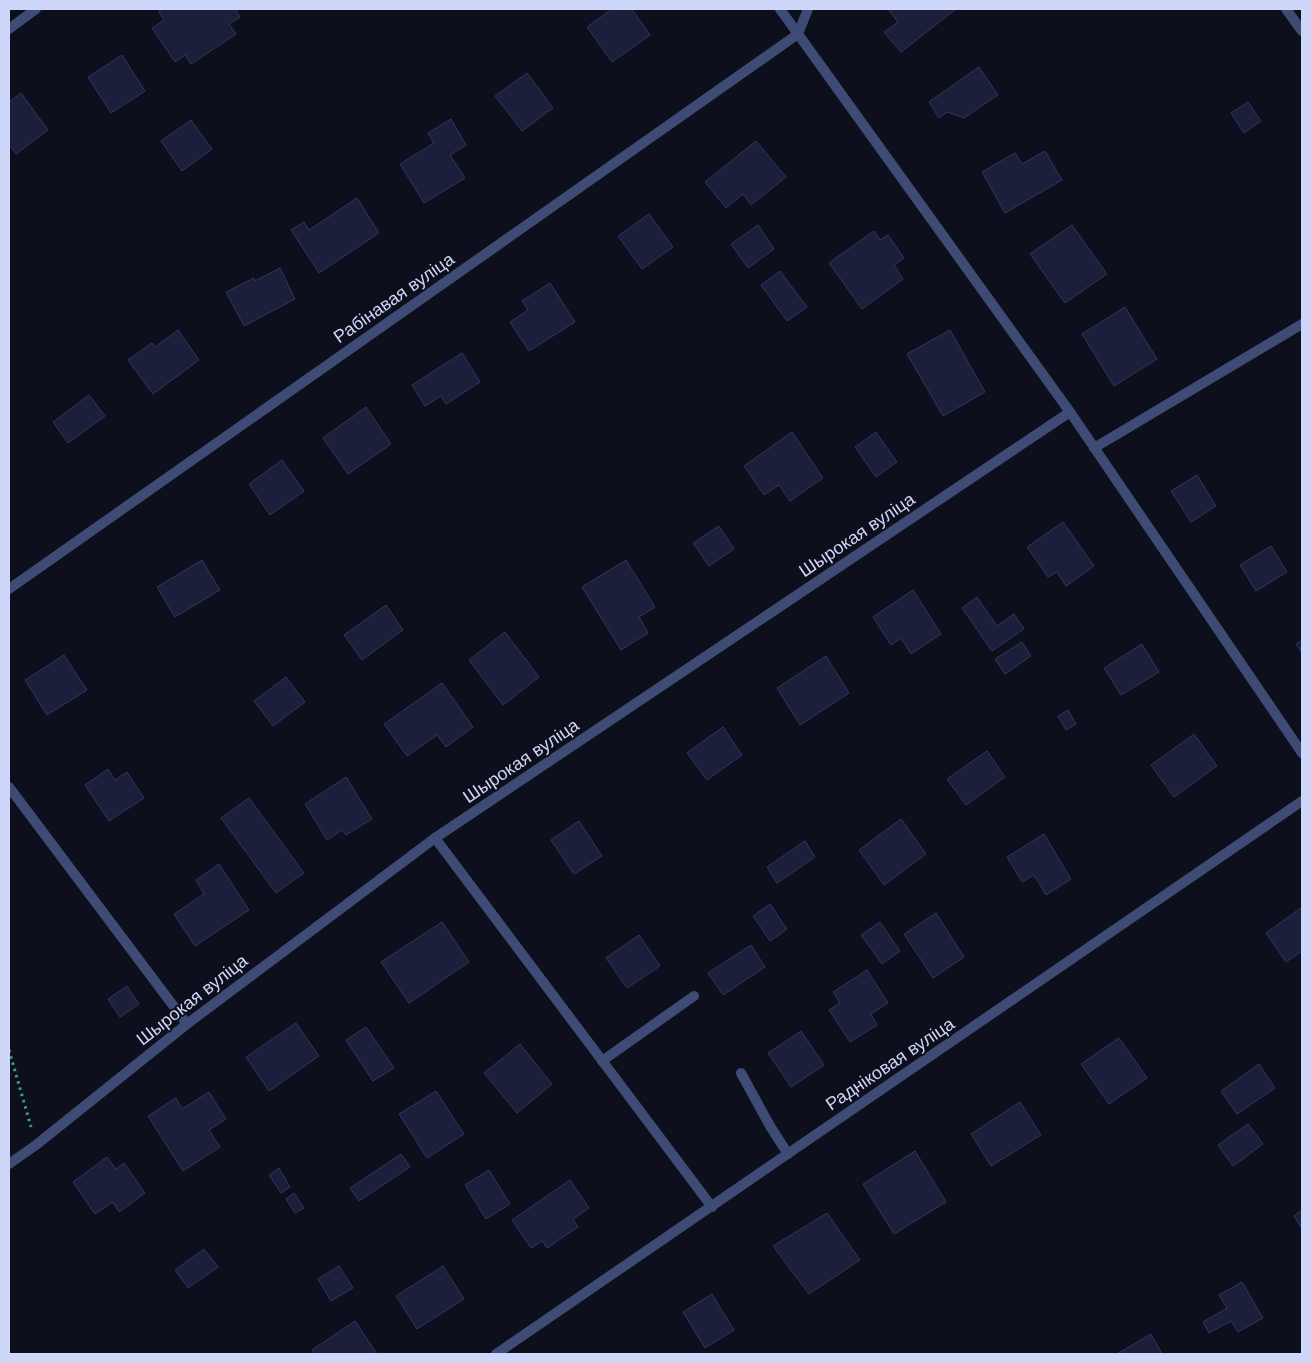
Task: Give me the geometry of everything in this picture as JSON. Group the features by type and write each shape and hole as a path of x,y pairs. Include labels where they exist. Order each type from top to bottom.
{"street":[{"path":"9,29 36,9"},
{"path":"780,9 1070,412 1302,753"},
{"path":"798,34 808,9"},
{"path":"1286,9 1302,31"},
{"name":"Рабінавая вуліца","path":"9,589 798,34"},
{"path":"1094,448 1302,324"},
{"name":"Шырокая вуліца","path":"9,1164 36,1145 187,1024 435,838 1070,412"},
{"path":"9,786 187,1024"},
{"name":"Радніковая вуліца","path":"496,1354 1302,801"},
{"path":"435,838 712,1206"},
{"path":"602,1061 694,996"},
{"path":"741,1073 770,1126 788,1154"}],"path":[{"path":"9,1050 36,1145"}],"building":[{"path":"161,9 235,9 240,17 229,24 236,34 191,64 185,55 175,62 152,28 164,20 159,12"},
{"path":"612,9 632,9 650,35 612,62 587,27"},
{"path":"888,9 956,9 901,52 884,32 898,22"},
{"path":"122,55 145,91 111,113 88,77"},
{"path":"979,67 998,95 964,118 947,112 939,118 929,102"},
{"path":"527,73 553,108 522,131 495,96"},
{"path":"21,93 48,130 16,154 9,144 9,102"},
{"path":"1248,102 1261,121 1244,133 1231,113"},
{"path":"451,119 466,145 450,155 465,178 424,203 400,164 434,143 428,133"},
{"path":"191,120 212,149 182,171 161,141"},
{"path":"756,141 786,177 751,205 743,194 726,208 705,182"},
{"path":"1045,151 1062,180 1005,213 982,172 1015,153 1022,164"},
{"path":"357,198 379,233 319,273 291,230 304,222 309,230"},
{"path":"649,214 673,247 642,269 618,236"},
{"path":"758,225 774,249 748,268 731,244"},
{"path":"1072,225 1107,274 1065,303 1030,254"},
{"path":"874,231 880,240 888,235 904,258 894,265 903,279 862,309 829,263"},
{"path":"280,268 295,299 244,326 226,292 254,278 255,281"},
{"path":"780,271 807,307 787,321 761,285"},
{"path":"550,283 575,322 529,351 510,322 528,310 522,301"},
{"path":"1125,307 1157,359 1114,386 1082,334"},
{"path":"178,330 199,360 153,394 128,360 152,343 155,347"},
{"path":"950,330 985,392 943,416 907,354"},
{"path":"462,353 480,382 446,404 441,396 425,406 412,385"},
{"path":"89,395 105,416 68,443 53,422"},
{"path":"366,407 391,444 348,474 323,438"},
{"path":"792,432 823,478 790,501 779,485 764,495 744,466"},
{"path":"876,432 897,462 876,477 855,447"},
{"path":"282,460 304,491 270,515 249,484"},
{"path":"1197,475 1216,506 1191,522 1171,491"},
{"path":"1063,522 1094,566 1066,586 1057,572 1048,577 1027,547"},
{"path":"719,526 734,549 709,566 693,543"},
{"path":"1271,546 1287,572 1256,591 1240,565"},
{"path":"202,560 220,590 175,617 157,587"},
{"path":"626,560 655,607 639,617 648,633 621,650 582,587"},
{"path":"913,590 941,634 911,654 901,638 891,645 873,617"},
{"path":"977,597 997,626 1014,614 1024,629 992,651 962,608"},
{"path":"386,605 403,630 362,660 344,635"},
{"path":"505,632 539,677 503,705 469,660"},
{"path":"1302,640 1302,653 1296,644"},
{"path":"1022,642 1031,656 1005,674 995,659"},
{"path":"1142,644 1159,672 1121,695 1104,668"},
{"path":"64,655 87,690 47,715 25,680"},
{"path":"826,656 849,693 800,725 777,688"},
{"path":"286,677 305,702 273,726 254,701"},
{"path":"442,683 473,727 446,747 437,735 407,756 384,724"},
{"path":"1068,710 1076,724 1066,730 1058,716"},
{"path":"723,727 742,755 707,780 687,753"},
{"path":"1194,734 1217,766 1174,797 1151,765"},
{"path":"987,751 1005,777 966,805 947,779"},
{"path":"108,769 115,780 127,772 144,798 109,821 85,785"},
{"path":"346,777 372,819 346,835 342,830 327,840 305,804"},
{"path":"249,798 304,873 276,893 221,818"},
{"path":"901,819 926,854 884,885 859,850"},
{"path":"579,821 602,856 574,874 551,840"},
{"path":"1044,834 1071,879 1046,895 1034,875 1022,882 1007,857"},
{"path":"805,841 815,857 777,883 767,867"},
{"path":"219,864 249,910 195,946 174,914 204,894 196,880"},
{"path":"770,904 787,929 770,941 753,916"},
{"path":"1302,907 1302,951 1286,962 1266,933"},
{"path":"936,913 964,957 933,978 904,934"},
{"path":"442,922 469,962 409,1003 381,962"},
{"path":"880,922 900,951 882,964 861,935"},
{"path":"639,935 660,966 627,988 606,958"},
{"path":"751,945 765,967 723,995 708,973"},
{"path":"867,970 888,1003 871,1014 877,1025 850,1042 829,1010 840,1003 833,992"},
{"path":"127,986 139,1004 120,1017 108,999"},
{"path":"296,1023 319,1056 269,1091 246,1057"},
{"path":"366,1027 394,1068 373,1081 346,1040"},
{"path":"801,1031 824,1065 791,1087 768,1053"},
{"path":"1119,1038 1147,1078 1109,1104 1081,1064"},
{"path":"520,1044 552,1084 517,1113 484,1073"},
{"path":"1259,1064 1275,1088 1237,1114 1221,1091"},
{"path":"436,1091 464,1134 427,1158 399,1114"},
{"path":"209,1092 226,1119 209,1130 220,1147 183,1171 148,1116 176,1098 182,1109"},
{"path":"1020,1102 1041,1135 991,1166 971,1134"},
{"path":"1248,1124 1263,1144 1233,1166 1218,1145"},
{"path":"915,1151 946,1202 894,1234 863,1184"},
{"path":"401,1154 410,1167 359,1201 350,1188"},
{"path":"107,1157 116,1169 124,1163 145,1193 119,1212 113,1202 95,1214 73,1182"},
{"path":"279,1168 290,1187 281,1193 269,1175"},
{"path":"489,1170 510,1204 486,1219 465,1185"},
{"path":"570,1180 589,1208 573,1219 578,1227 547,1248 542,1241 531,1248 512,1220"},
{"path":"294,1193 304,1208 295,1213 286,1199"},
{"path":"1302,1210 1302,1229 1294,1216"},
{"path":"827,1213 860,1260 809,1294 773,1246"},
{"path":"204,1249 218,1267 188,1288 175,1270"},
{"path":"339,1266 353,1288 331,1301 318,1279"},
{"path":"443,1266 464,1299 417,1329 396,1296"},
{"path":"1242,1282 1263,1318 1238,1332 1231,1321 1209,1333 1203,1322 1227,1308 1219,1295"},
{"path":"712,1294 734,1330 705,1348 683,1312"},
{"path":"355,1321 377,1354 315,1354 312,1350"},
{"path":"1151,1334 1162,1354 1117,1354"}]}
